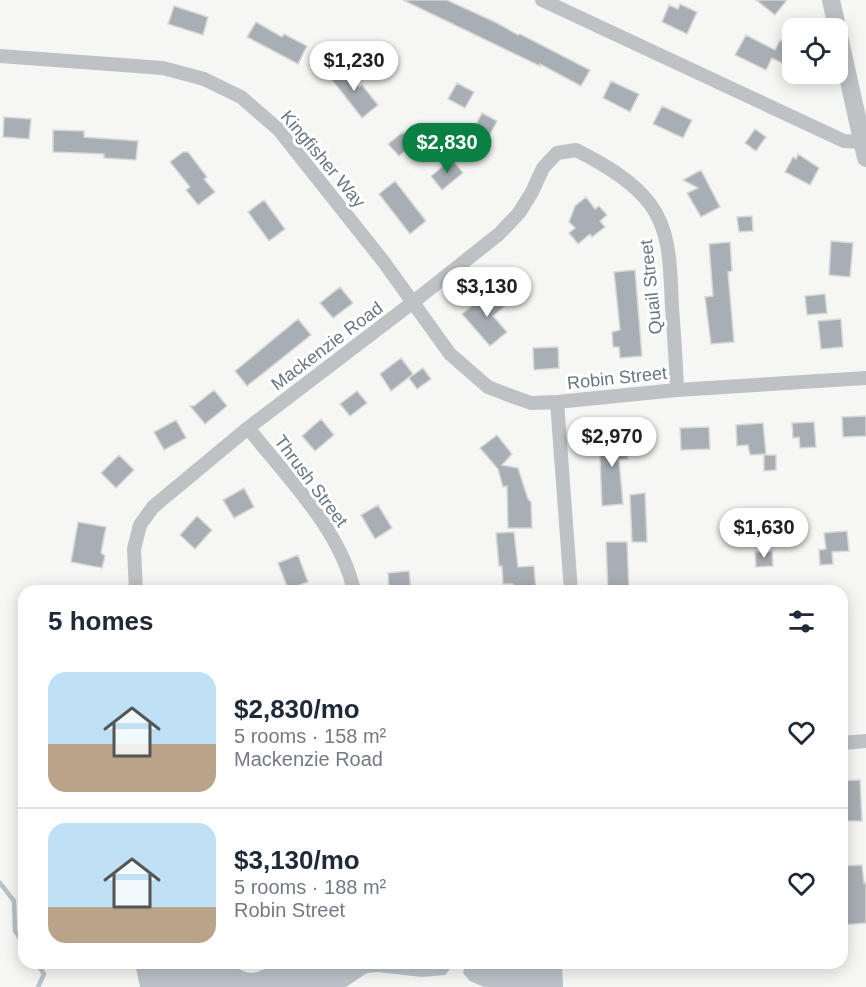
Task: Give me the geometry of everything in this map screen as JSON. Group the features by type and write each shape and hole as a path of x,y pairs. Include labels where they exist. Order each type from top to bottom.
{"street":[{"path":"542,0 865,150"},
{"path":"831,0 865,150"},
{"name":"Kingfisher Way","path":"0,56 163,68 204,79 241,97 279,130 383,261 412,303"},
{"name":"Mackenzie Road","path":"136,585 134,549 140,525 153,507 248,428 499,234 519,213 543,168 557,153 576,150"},
{"name":"Quail Street","path":"576,150 633,186 651,205 663,227 669,253 677,390"},
{"name":"Robin Street","path":"412,303 450,354 488,387 531,403 677,390 866,378"},
{"path":"557,402 571,585"},
{"name":"Thrush Street","path":"248,428 320,519 341,554 352,585"},
{"path":"848,742 866,741"}],"shaded area":[{"path":"136,969 239,969 253,973 265,969 450,969 445,975 422,977 367,973 346,987 140,987"},
{"path":"464,969 562,969 563,987 484,987 470,981 463,973"}],"building":[{"path":"403,0 447,0 590,70 581,86 540,64 540,66"},
{"path":"756,0 787,0 775,15"},
{"path":"680,4 697,12 687,34 662,22 669,5 678,9"},
{"path":"174,6 208,17 203,35 168,24"},
{"path":"256,22 282,37 284,34 307,46 298,64 247,37"},
{"path":"746,35 775,50 780,40 782,41 782,63 772,58 766,70 735,55"},
{"path":"343,66 359,87 362,85 378,105 362,118 329,76"},
{"path":"611,81 639,94 630,112 603,98"},
{"path":"457,83 474,92 465,108 448,99"},
{"path":"662,106 692,120 683,138 653,124"},
{"path":"482,113 497,121 483,148 468,140"},
{"path":"4,117 31,119 29,139 3,137"},
{"path":"755,129 766,137 756,151 745,143"},
{"path":"53,130 84,131 84,137 138,141 136,160 104,158 104,154 53,152"},
{"path":"403,132 413,144 399,156 388,144"},
{"path":"183,152 188,152 207,177 204,179 215,192 198,205 186,190 190,187 170,162"},
{"path":"798,154 819,168 810,185 785,172 793,157 796,159"},
{"path":"452,159 463,173 442,190 431,176"},
{"path":"701,170 720,207 701,217 687,193 698,188 683,180"},
{"path":"395,181 426,221 410,234 379,194"},
{"path":"586,197 595,209 599,206 607,215 600,221 605,227 592,237 590,234 578,244 569,233 575,228 569,222 575,206"},
{"path":"264,200 285,229 269,241 248,212"},
{"path":"752,216 753,231 739,232 737,217"},
{"path":"831,241 853,243 850,277 829,275"},
{"path":"730,242 732,271 728,272 734,342 711,344 705,297 713,296 709,244"},
{"path":"635,270 642,356 620,358 619,347 613,347 612,332 620,330 614,272"},
{"path":"340,287 353,303 333,318 320,303"},
{"path":"492,290 505,306 493,316 507,332 490,346 462,314"},
{"path":"825,294 827,313 807,315 805,296"},
{"path":"298,319 311,335 247,386 235,371"},
{"path":"841,319 843,347 821,349 818,321"},
{"path":"558,347 559,368 534,370 533,348"},
{"path":"401,358 413,374 391,391 380,374"},
{"path":"423,368 431,379 417,389 409,378"},
{"path":"214,390 227,406 205,424 190,406 194,406"},
{"path":"357,391 367,403 350,416 340,404"},
{"path":"866,416 866,436 843,437 842,417"},
{"path":"321,419 334,435 315,451 302,436"},
{"path":"176,420 186,438 164,450 154,432"},
{"path":"814,422 816,447 800,448 799,437 793,438 792,423"},
{"path":"763,423 766,454 750,455 748,445 737,446 736,425"},
{"path":"709,427 710,449 681,450 680,428"},
{"path":"497,435 512,454 502,465 518,468 531,502 532,528 508,528 507,486 503,487 498,469 480,448"},
{"path":"626,435 628,459 619,460 623,504 602,506 599,436"},
{"path":"119,455 134,470 116,488 101,473"},
{"path":"764,455 776,455 776,470 764,471"},
{"path":"244,488 254,507 234,518 223,500"},
{"path":"645,493 647,542 632,542 630,495"},
{"path":"378,505 392,528 375,539 361,515"},
{"path":"197,516 212,530 195,549 180,535"},
{"path":"78,522 106,527 101,553 105,556 102,568 71,562"},
{"path":"847,531 849,551 832,552 833,564 820,565 819,550 826,549 824,533"},
{"path":"514,532 518,567 534,566 536,585 503,584 496,533"},
{"path":"606,542 627,542 629,585 608,585"},
{"path":"772,551 773,566 756,567 755,552"},
{"path":"298,555 308,582 286,585 278,563"},
{"path":"409,571 410,585 389,585 388,573"},
{"path":"860,780 862,821 848,821 848,781"},
{"path":"862,865 864,883 866,882 866,923 848,925 848,866"}],"waterway":[{"path":"0,883 14,901 15,931 18,935"},
{"path":"38,987 44,974 41,969"}]}
